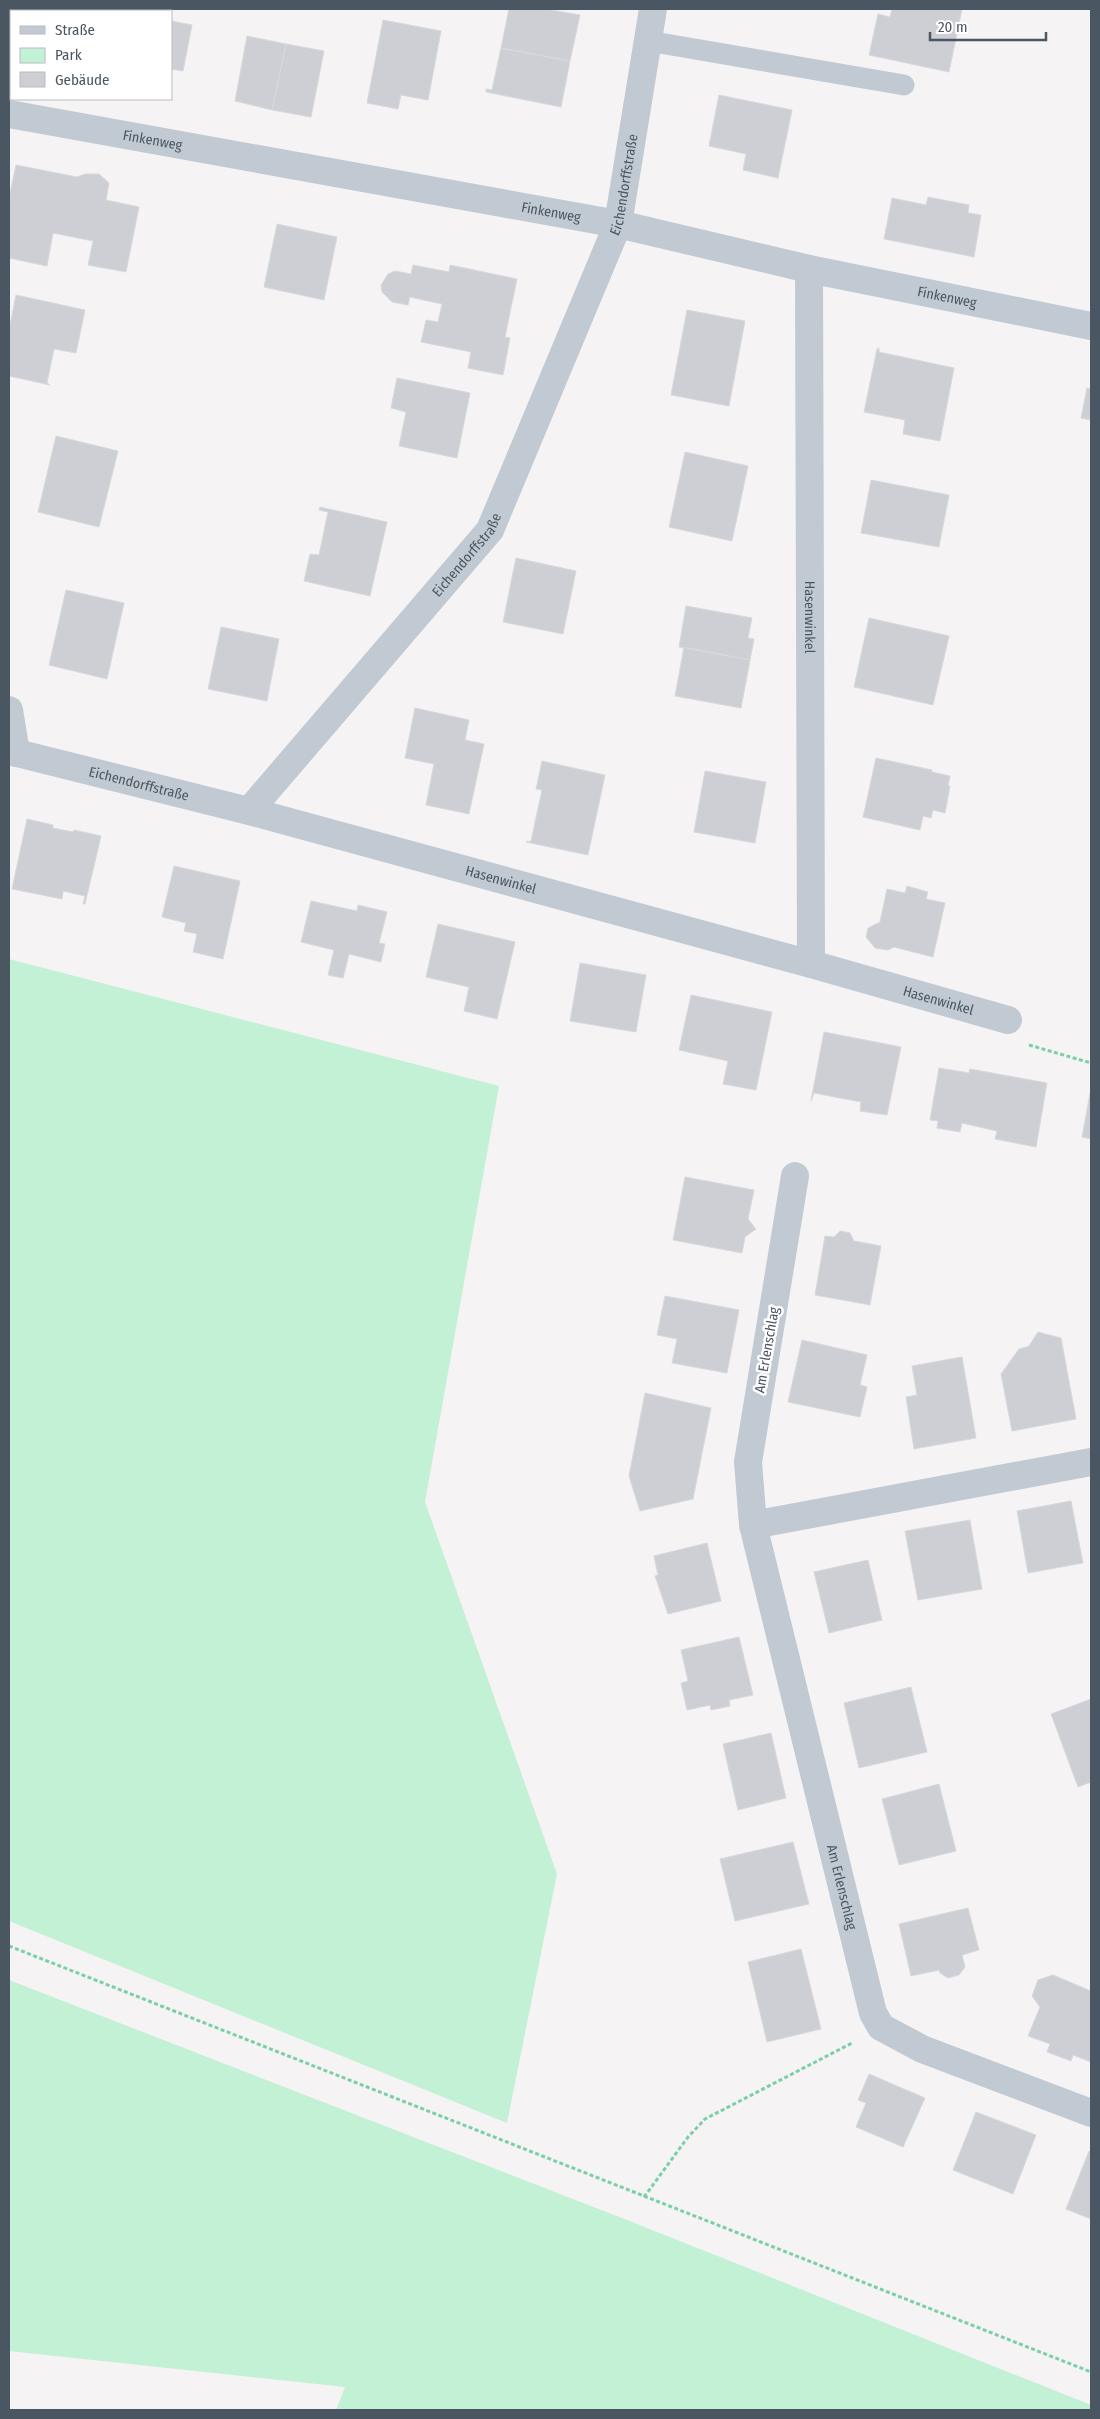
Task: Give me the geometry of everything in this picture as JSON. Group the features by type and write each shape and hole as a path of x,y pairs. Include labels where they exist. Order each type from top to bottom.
{"street":[{"name":"Eichendorffstraße","path":"12,752 249,811 490,530 618,224 653,9"},
{"name":"Finkenweg","path":"9,114 618,224 809,269 1091,326"},
{"name":"Hasenwinkel","path":"809,269 811,964"},
{"path":"9,710 12,752"},
{"name":"Hasenwinkel","path":"249,811 811,964 1008,1020"},
{"name":"Am Erlenschlag","path":"795,1176 748,1462 753,1525 860,1965 873,2012 881,2028"},
{"path":"753,1525 1091,1462"},
{"path":"881,2028 922,2049 1091,2113"}],"lane":[{"path":"648,41 904,85"}],"path":[{"path":"1008,1020 1028,1044 1091,1063"},
{"path":"9,1946 1091,2372"},
{"path":"644,2197 688,2137 705,2119 881,2028"}],"green space":[{"path":"9,959 499,1086 425,1502 557,1874 507,2123 9,1921"},
{"path":"9,1980 627,2220 1091,2405 1091,2410 336,2410 345,2387 9,2351"}],"building":[{"path":"9,9 44,9 10,10 9,24"},
{"path":"509,9 546,9 580,15 570,61 501,48"},
{"path":"892,9 962,9 949,72 869,55 878,14 890,17"},
{"path":"383,20 441,31 428,100 401,95 398,109 367,103"},
{"path":"172,21 192,25 183,71 172,69"},
{"path":"247,36 286,44 272,110 235,101"},
{"path":"286,44 324,51 311,117 272,110"},
{"path":"501,48 570,61 561,107 486,92 486,89 492,90"},
{"path":"719,95 792,110 778,178 743,170 746,154 709,146"},
{"path":"16,165 77,177 85,174 99,174 109,183 106,200 139,207 126,272 88,265 93,241 53,233 47,266 9,258 9,198"},
{"path":"928,197 969,205 968,213 981,215 974,257 884,239 892,198 926,205"},
{"path":"277,224 337,237 324,300 264,287"},
{"path":"413,265 449,272 450,265 517,279 505,337 510,338 503,375 468,368 471,352 421,342 426,320 438,322 442,304 410,297 408,305 392,302 382,292 381,285 388,274 395,271 411,274"},
{"path":"16,295 85,310 76,353 54,349 47,383 50,385 9,376 9,330"},
{"path":"687,310 745,321 729,406 671,395"},
{"path":"879,348 879,352 954,368 940,441 903,434 905,420 864,412 877,349"},
{"path":"397,378 470,393 457,458 399,446 406,412 391,408"},
{"path":"1087,388 1091,389 1091,420 1081,418"},
{"path":"56,436 118,451 99,527 38,512"},
{"path":"685,452 748,466 732,541 669,527"},
{"path":"871,480 949,495 939,547 861,533"},
{"path":"320,507 387,522 370,596 304,581 310,554 319,555 328,512 319,510"},
{"path":"516,558 576,571 563,634 503,622"},
{"path":"66,590 124,603 107,679 49,665"},
{"path":"686,606 752,618 748,638 754,639 750,660 679,647"},
{"path":"869,618 949,636 933,705 854,687"},
{"path":"221,627 279,639 267,701 208,689"},
{"path":"684,647 750,660 741,708 675,696"},
{"path":"415,708 469,720 465,740 484,744 469,814 426,805 434,764 405,758"},
{"path":"876,758 932,770 932,772 950,776 945,813 933,810 931,818 923,816 920,830 863,817"},
{"path":"542,761 605,775 588,855 526,842 531,841 542,790 536,789"},
{"path":"705,771 766,782 755,843 694,832"},
{"path":"27,819 53,825 53,828 101,836 85,904 83,904 85,896 63,891 62,899 12,889"},
{"path":"174,866 240,881 223,959 193,952 197,934 184,931 186,923 162,917"},
{"path":"907,886 928,892 926,899 945,903 933,957 894,947 888,950 875,948 866,937 868,928 880,922 887,889 905,893"},
{"path":"311,901 357,911 358,905 387,912 379,943 385,944 381,962 349,954 343,978 328,975 334,950 301,942"},
{"path":"438,924 515,942 497,1019 464,1011 469,987 426,977"},
{"path":"580,963 646,975 636,1032 570,1021"},
{"path":"691,995 772,1012 756,1090 723,1084 728,1061 679,1050"},
{"path":"824,1032 901,1047 887,1115 860,1111 861,1102 814,1093 811,1101"},
{"path":"939,1068 969,1073 970,1069 1047,1083 1036,1147 995,1139 997,1131 962,1123 960,1132 937,1128 938,1121 930,1120"},
{"path":"1091,1094 1091,1139 1082,1137"},
{"path":"685,1177 754,1190 748,1219 756,1229 745,1237 742,1253 673,1240"},
{"path":"840,1231 850,1233 854,1241 881,1246 870,1305 815,1295 825,1236 834,1237"},
{"path":"665,1296 739,1310 727,1373 672,1363 677,1339 657,1335"},
{"path":"1038,1332 1061,1338 1076,1419 1012,1431 1001,1374 1019,1349 1029,1346"},
{"path":"802,1340 867,1355 860,1385 867,1387 860,1417 788,1402"},
{"path":"962,1357 976,1438 914,1449 906,1397 917,1395 912,1366"},
{"path":"645,1393 711,1408 693,1499 640,1511 629,1476"},
{"path":"1071,1501 1083,1563 1028,1573 1017,1511"},
{"path":"970,1520 982,1589 918,1600 905,1531"},
{"path":"707,1543 721,1601 668,1614 655,1576 658,1575 654,1556"},
{"path":"868,1560 882,1620 829,1633 814,1572"},
{"path":"739,1637 753,1695 729,1700 730,1706 711,1710 710,1705 687,1710 681,1683 688,1681 681,1650"},
{"path":"911,1687 927,1752 859,1768 844,1703"},
{"path":"1091,1699 1091,1782 1078,1787 1051,1714"},
{"path":"771,1733 786,1798 738,1810 723,1744"},
{"path":"939,1784 956,1851 899,1865 882,1799"},
{"path":"793,1842 809,1904 735,1921 720,1859"},
{"path":"968,1908 979,1950 962,1955 965,1967 959,1975 948,1978 940,1973 939,1970 911,1976 899,1924"},
{"path":"801,1949 821,2029 767,2042 748,1962"},
{"path":"1053,1975 1091,1991 1091,2062 1073,2055 1071,2061 1047,2052 1050,2044 1028,2036 1040,2007 1032,1996 1038,1980"},
{"path":"869,2074 925,2098 903,2147 856,2127 866,2103 858,2100"},
{"path":"976,2112 1036,2135 1013,2194 953,2170"},
{"path":"1089,2151 1091,2152 1091,2219 1066,2209"}]}
